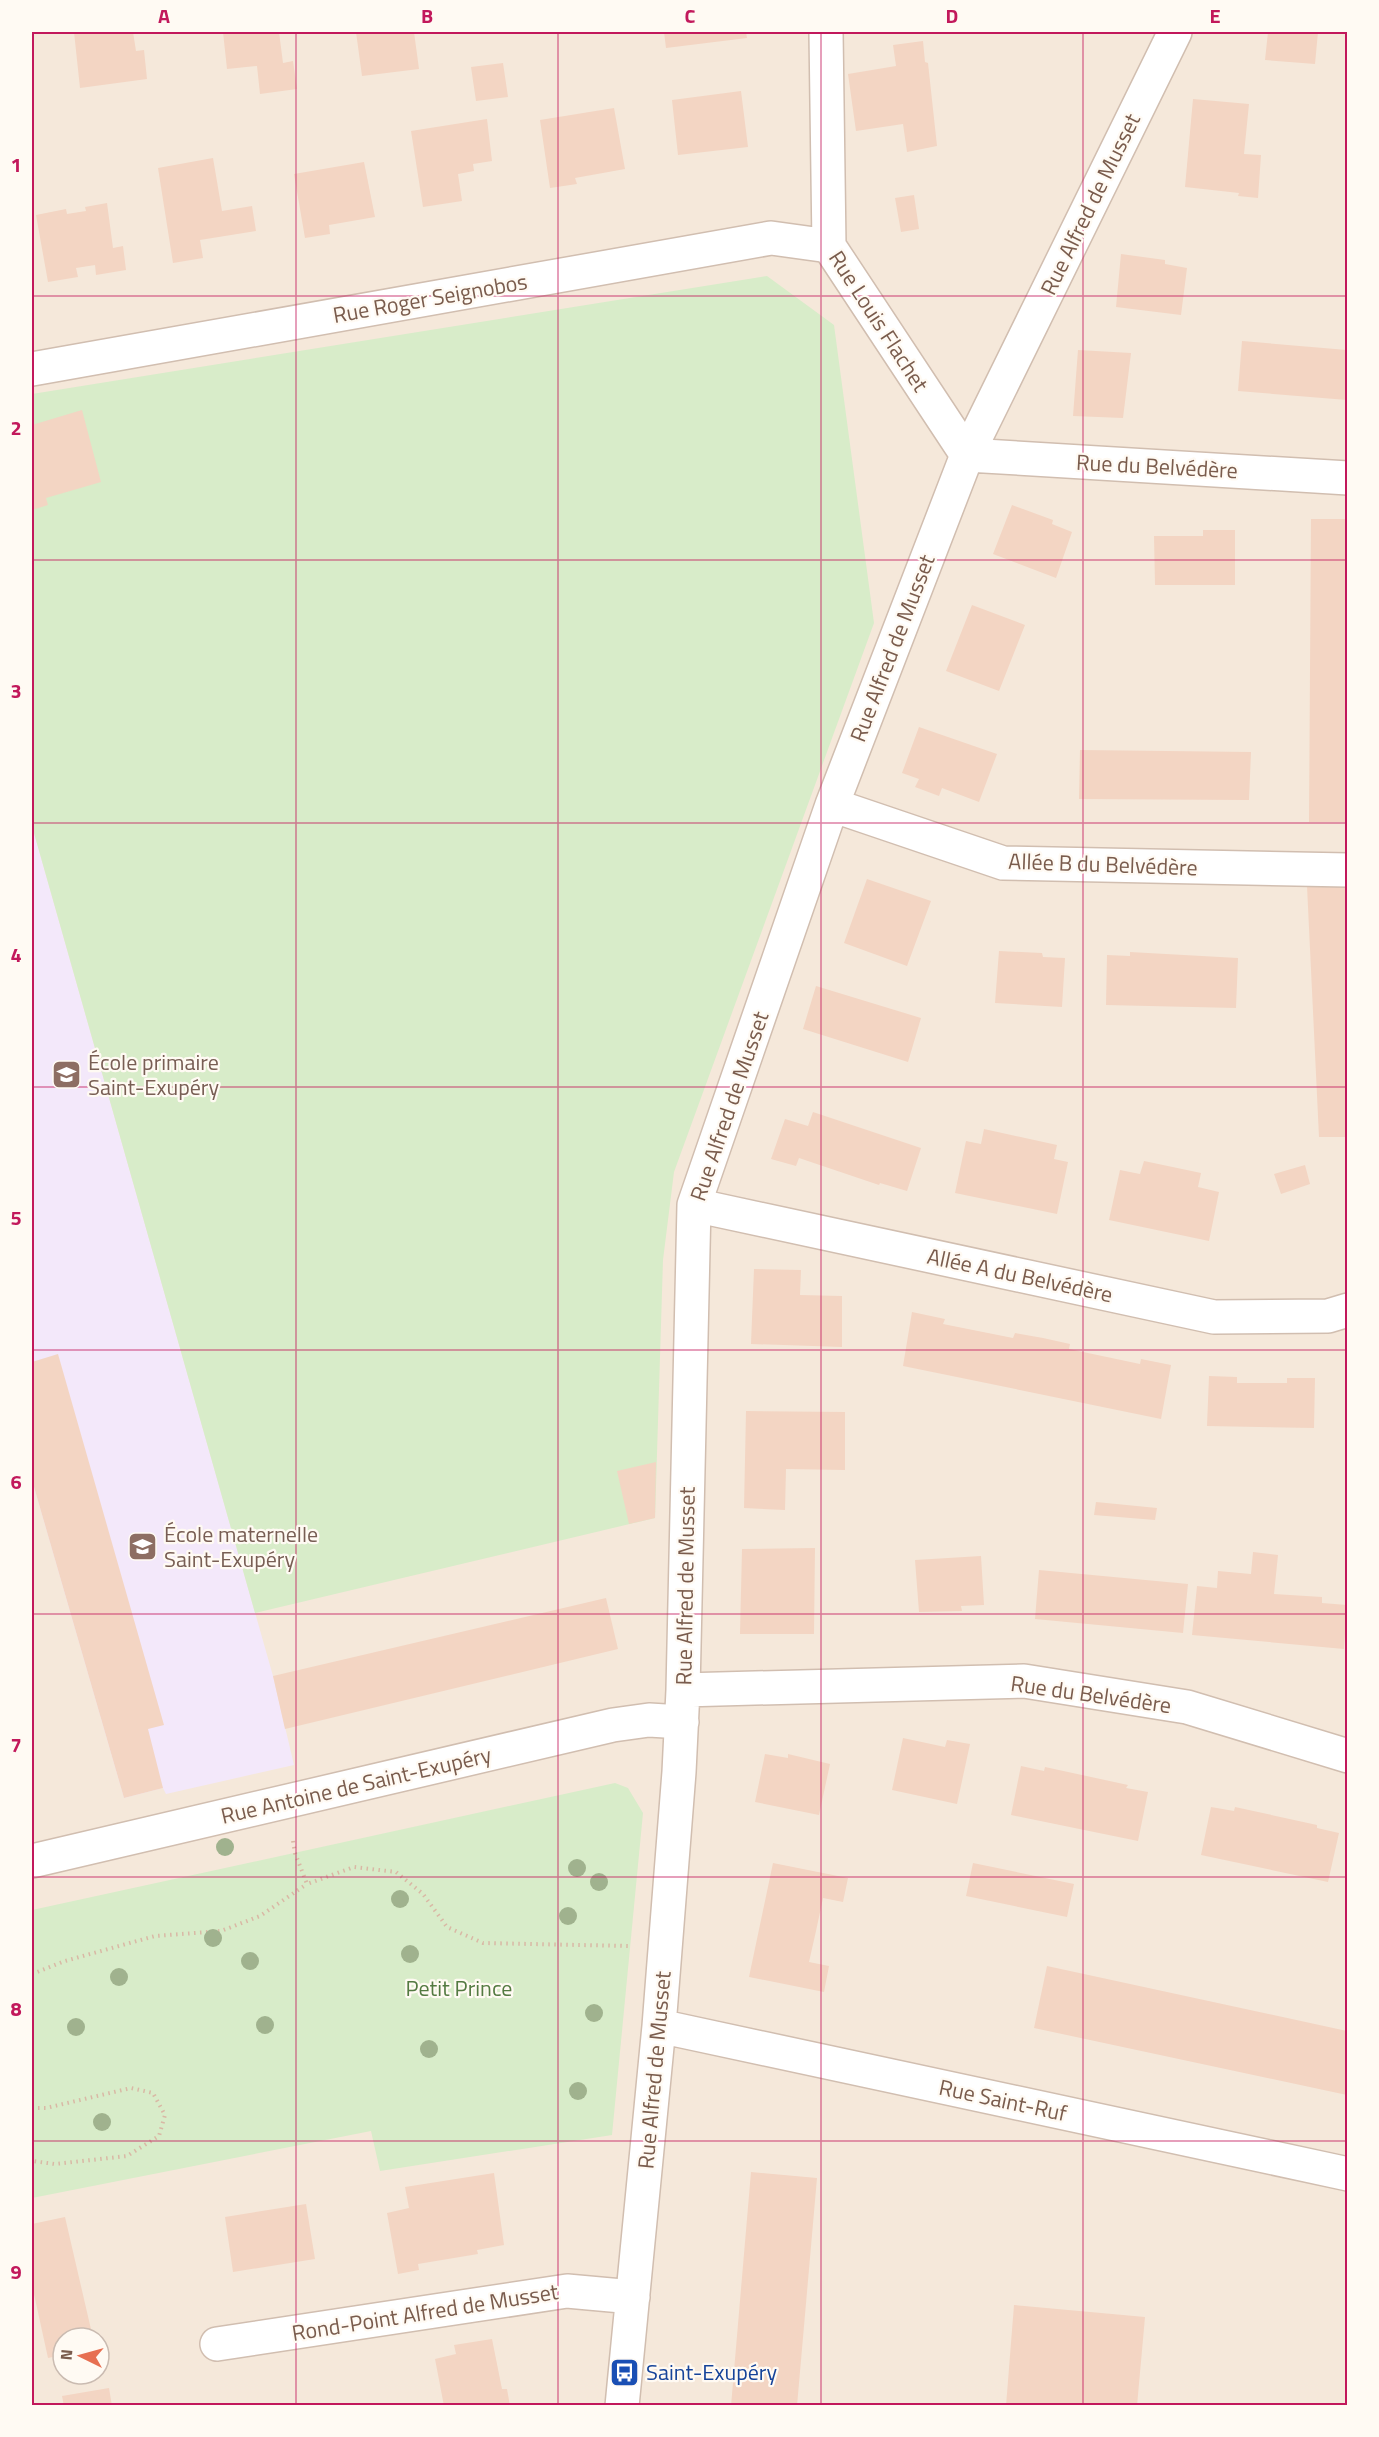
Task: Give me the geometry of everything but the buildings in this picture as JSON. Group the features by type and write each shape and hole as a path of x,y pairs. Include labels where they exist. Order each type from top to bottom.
{"street":[{"name":"Rue Louis Flachet","path":"826,32 829,246 967,455"},
{"name":"Rue Alfred de Musset","path":"622,2406 658,2026 682,1722 694,1205 832,805 967,455 1175,32"},
{"name":"Rue Roger Seignobos","path":"32,369 771,238 829,246"},
{"name":"Rue du Belvédère","path":"967,455 1347,478"},
{"name":"Allée B du Belvédère","path":"832,805 1003,862 1347,870"},
{"name":"Allée A du Belvédère","path":"694,1205 1214,1317 1328,1316 1347,1310"},
{"name":"Rue du Belvédère","path":"683,1690 1024,1681 1187,1707 1347,1756"},
{"name":"Rue Antoine de Saint-Exupéry","path":"32,1861 613,1725 649,1720 682,1722"},
{"name":"Rue Saint-Ruf","path":"658,2026 1347,2174"},
{"name":"Rond-Point Alfred de Musset","path":"218,2344 567,2290 633,2297"}],"path":[{"path":"289,1801 295,1853 307,1884"},
{"path":"32,1974 65,1961 155,1935 220,1930 260,1916 307,1884 354,1867 396,1872 423,1894 447,1927 483,1943 635,1946"},
{"path":"32,2108 46,2108 131,2088 153,2093 165,2115 159,2136 127,2156 55,2164 32,2161"}],"shaded area":[{"path":"32,32 1347,32 1347,2405 32,2406"},
{"name":"École maternelle Saint-Exupéry","path":"32,826 273,1676 294,1765 166,1794 163,1788 124,1798 32,1480"}],"green space":[{"path":"767,276 834,325 874,623 674,1172 663,1260 655,1518 255,1613 32,826 32,394"},
{"name":"Petit Prince","path":"615,1783 628,1788 643,1813 612,2135 380,2171 371,2131 32,2198 32,1910"}],"place":[{"name":"École primaire Saint-Exupéry","path":"67,1075"},
{"name":"École maternelle Saint-Exupéry","path":"143,1547"},
{"name":"Saint-Exupéry","path":"625,2372"}]}
